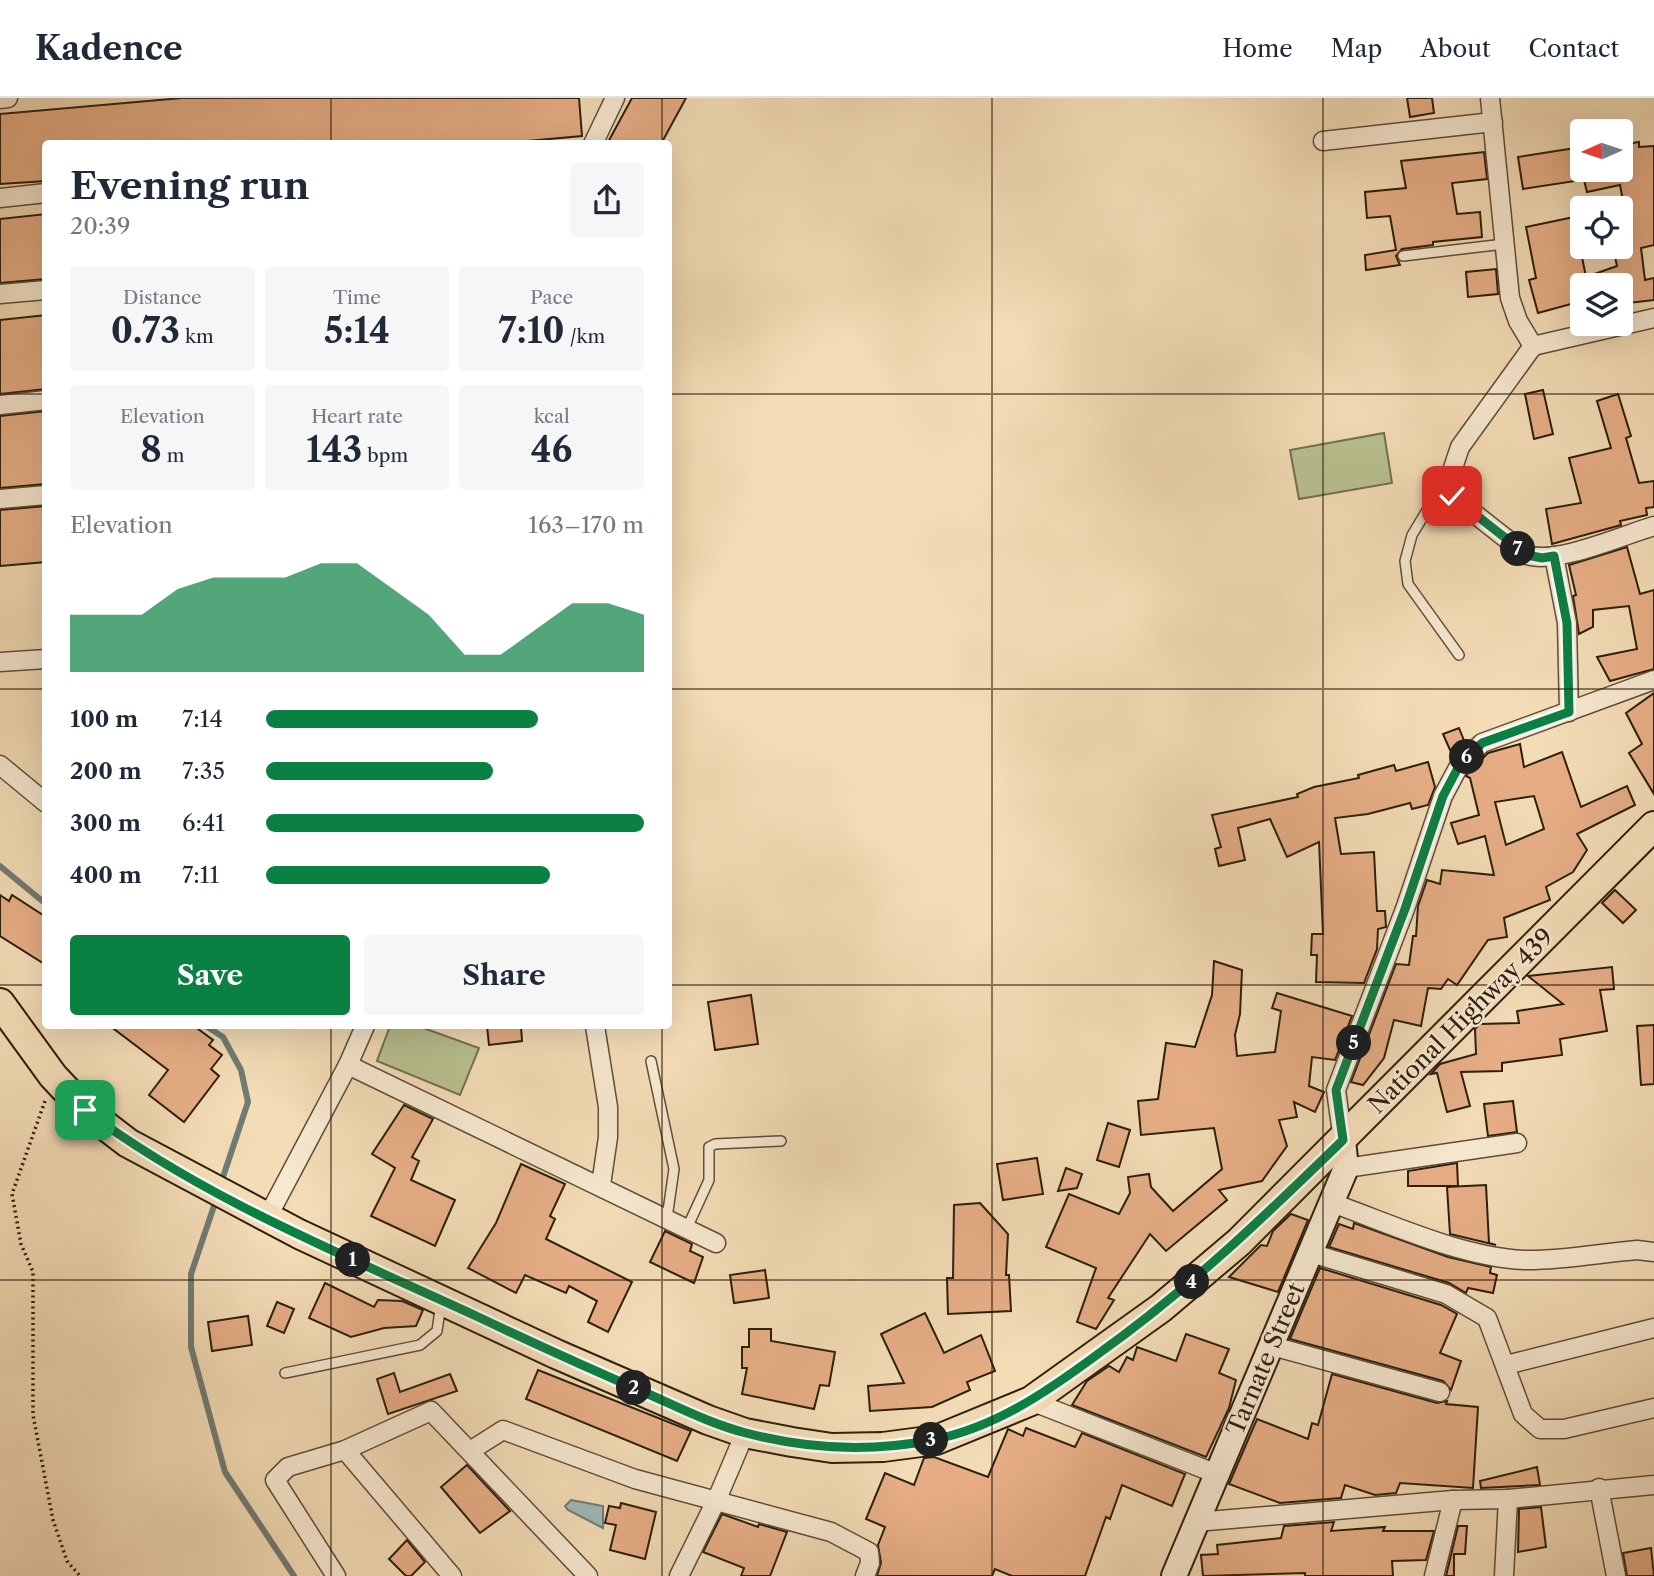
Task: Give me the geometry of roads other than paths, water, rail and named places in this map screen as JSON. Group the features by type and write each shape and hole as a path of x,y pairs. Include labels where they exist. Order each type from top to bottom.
{"main road":[{"name":"National Highway 439","path":"0,1003 53,1076 85,1110 128,1143 257,1212 568,1359 745,1433 832,1448 883,1447 936,1440 1031,1401 1161,1308 1240,1242 1654,826"}],"street":[{"path":"0,99 8,98"},
{"path":"593,140 615,98"},
{"path":"1490,98 1510,298 1518,321 1533,346"},
{"path":"1323,141 1493,122"},
{"path":"0,198 42,193"},
{"path":"0,293 42,289"},
{"path":"1654,318 1533,346 1460,447 1451,474 1452,496 1527,555 1542,558 1554,556 1654,526"},
{"path":"0,405 42,400"},
{"path":"0,499 42,495"},
{"path":"1554,556 1567,623 1569,712"},
{"path":"0,662 42,659"},
{"path":"1343,1140 1336,1090 1448,786 1459,766 1482,743 1654,680"},
{"path":"0,765 42,800"},
{"path":"257,1212 348,1066 364,1029"},
{"path":"595,1029 608,1107 608,1137 601,1185"},
{"path":"348,1066 601,1185 716,1243"},
{"name":"Tarnate Street","path":"1174,1576 1346,1168 1343,1140"},
{"path":"1346,1168 1517,1143"},
{"path":"1332,1203 1437,1240 1506,1258 1526,1260 1637,1250 1654,1251"},
{"path":"1311,1253 1446,1294 1487,1318 1523,1414 1540,1429 1564,1429 1654,1408"},
{"path":"1506,1365 1654,1328"},
{"path":"1272,1346 1440,1392"},
{"path":"1031,1401 1217,1474"},
{"path":"336,1576 275,1480 288,1468 345,1450 431,1410 587,1576"},
{"path":"470,1451 503,1430 635,1479 831,1532 869,1552 870,1563 865,1576"},
{"path":"681,1575 745,1433"},
{"path":"345,1450 452,1576"},
{"path":"1196,1522 1453,1500 1508,1499 1599,1488 1654,1485"},
{"path":"1599,1488 1616,1576"},
{"path":"1504,1576 1508,1499"},
{"path":"1434,1576 1453,1500"}],"lane":[{"path":"1403,256 1504,244"},
{"path":"1452,496 1429,508 1412,535 1405,561 1408,584 1459,655"},
{"path":"651,1061 674,1169 667,1218"},
{"path":"687,1228 709,1180 709,1147 715,1144 781,1141"},
{"path":"285,1373 420,1345 437,1331 442,1300"}],"water":[{"path":"571,1500 603,1506 603,1528 568,1510 565,1506"}],"waterway":[{"path":"0,866 42,901"},
{"path":"211,1029 223,1037 241,1070 248,1102 221,1183"},
{"path":"217,1197 191,1274 191,1347 225,1472 294,1576"}]}
